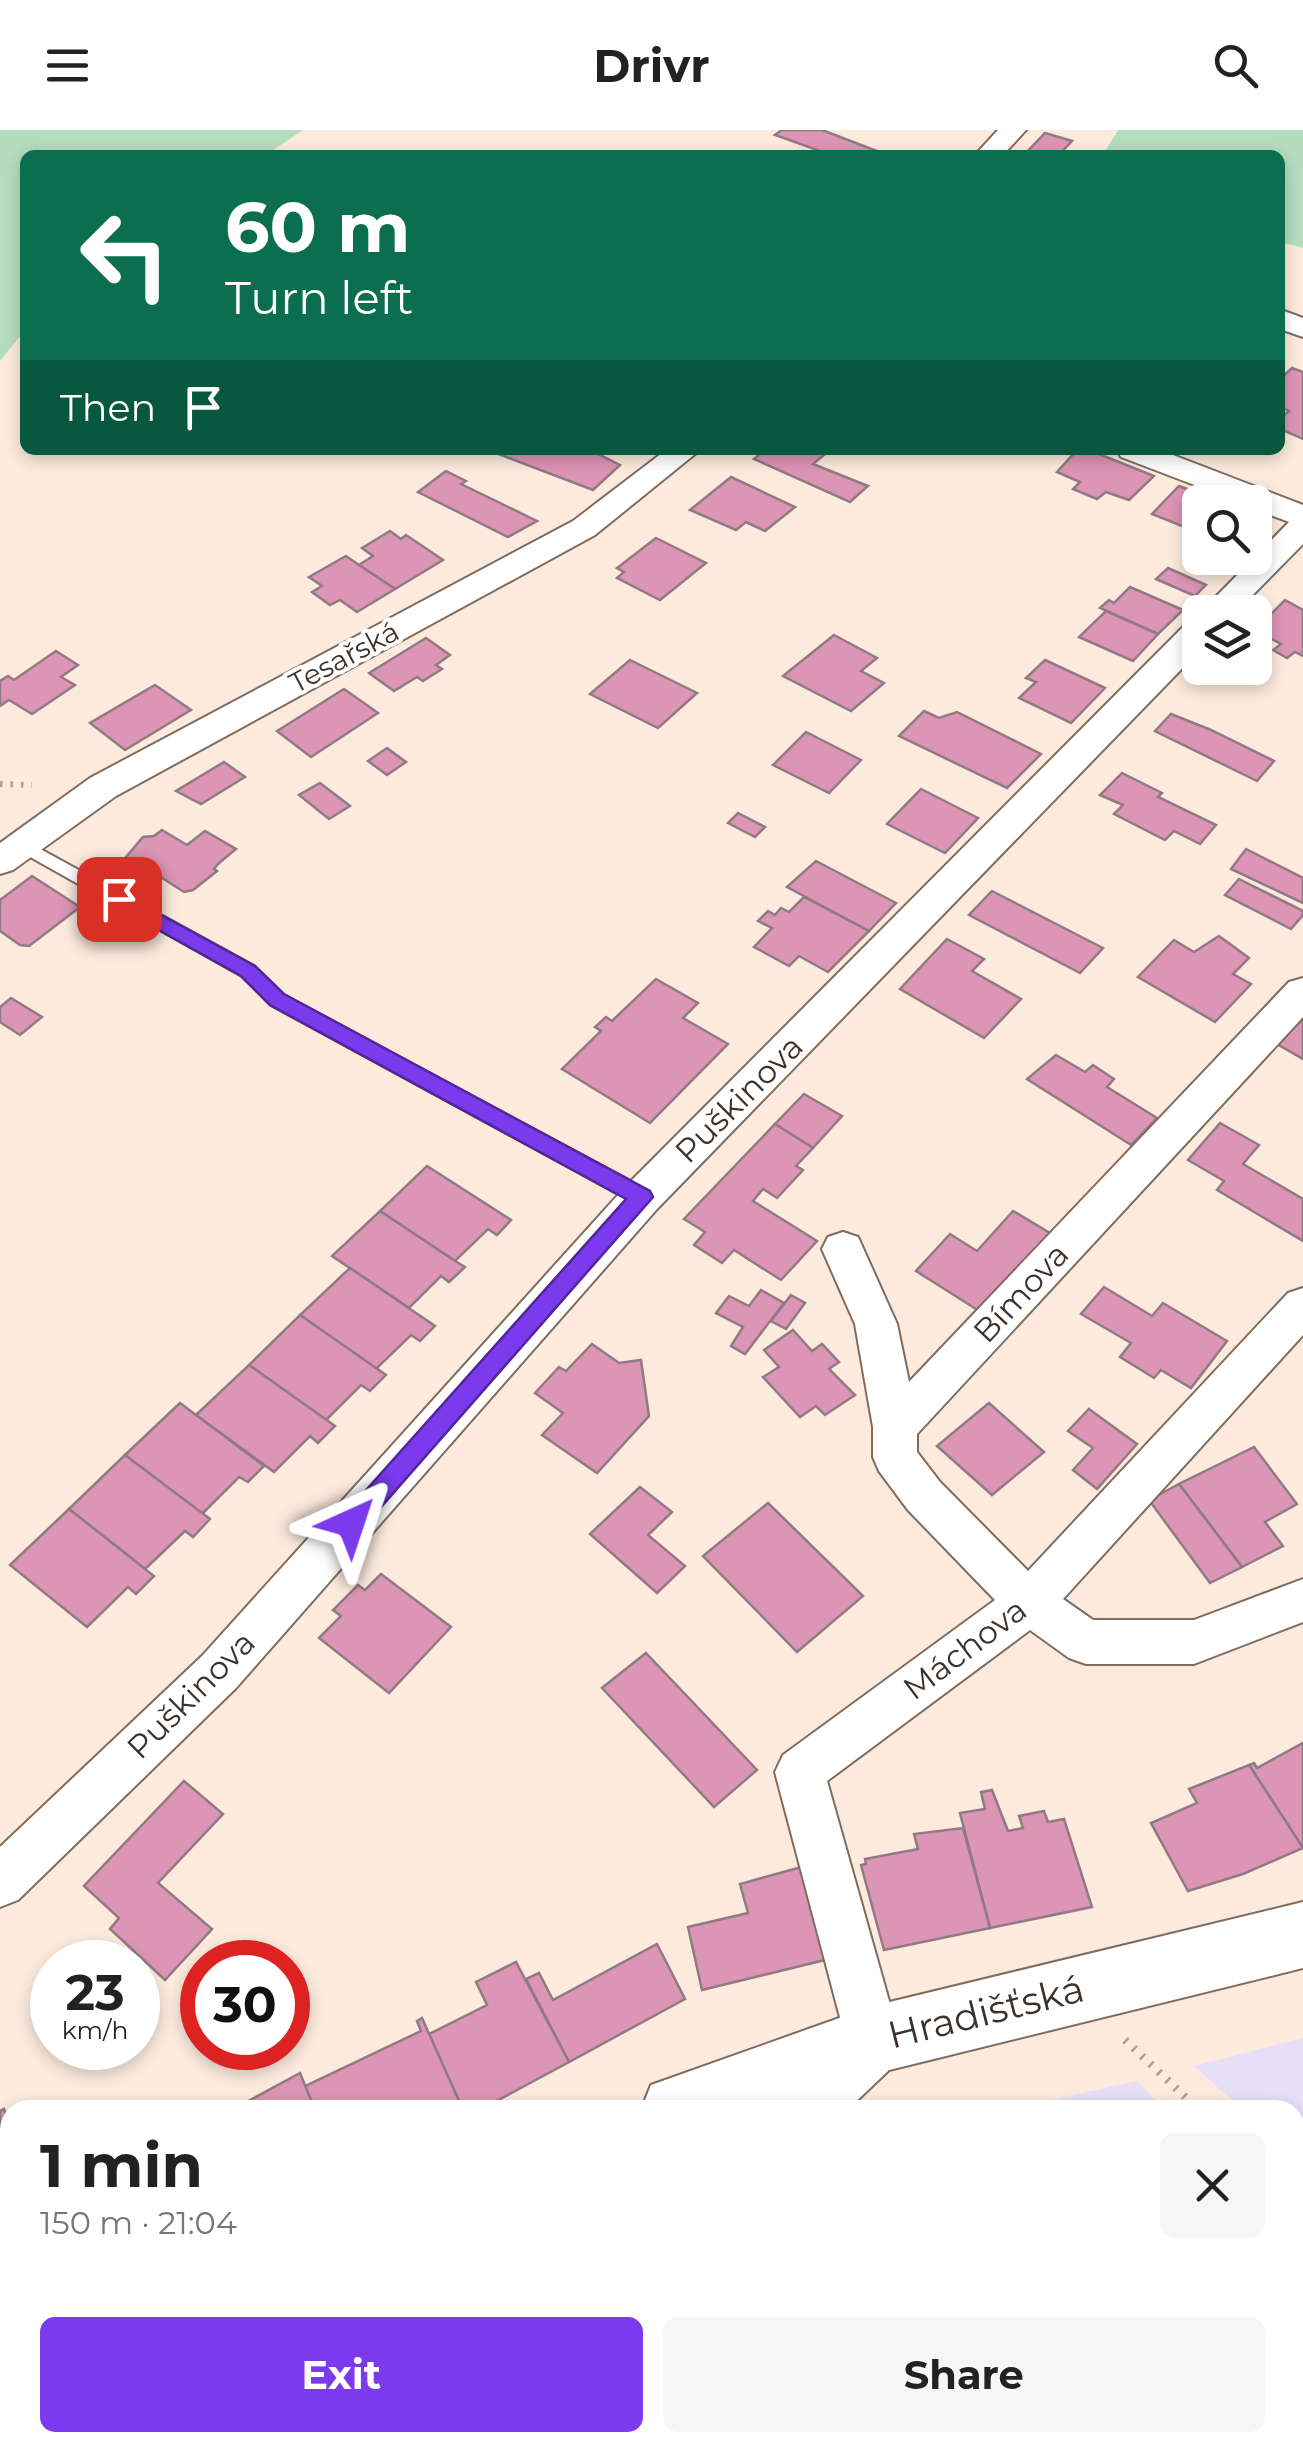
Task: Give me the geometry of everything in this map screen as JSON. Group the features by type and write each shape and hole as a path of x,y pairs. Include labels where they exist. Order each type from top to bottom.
{"main road":[{"name":"Hradišťská","path":"704,2100 873,2040 1303,1934"}],"street":[{"path":"993,150 1014,130"},
{"name":"Tesařská","path":"11,854 103,787 584,528 679,455"},
{"path":"1145,455 1303,516"},
{"path":"1234,595 1303,526"},
{"name":"Puškinova","path":"0,1882 219,1672 642,1197 1182,648"},
{"name":"Bímova","path":"896,1427 1303,992"},
{"path":"843,1249 876,1324 896,1427 895,1456 924,1496 1029,1604 1086,1642 1194,1642 1303,1600"},
{"name":"Máchova","path":"873,2040 800,1772 1029,1604 1303,1306"},
{"path":"809,2100 873,2040"}],"lane":[{"path":"11,854 248,971 277,1000 642,1197"}],"path":[{"path":"1074,1991 1188,2100"}],"shaded area":[{"path":"1303,2038 1303,2100 1232,2100 1194,2066"},
{"path":"1137,2081 1155,2100 1050,2100"}],"green space":[{"path":"0,130 303,130 273,150 20,150 20,336 0,361"},
{"path":"1118,130 1303,130 1303,248 1285,243 1285,150 1106,150"}],"building":[{"path":"782,130 822,130 874,150 817,150 775,135"},
{"path":"1045,133 1072,141 1064,150 1029,150"},
{"path":"1292,368 1303,372 1303,439 1285,431 1285,415 1289,411 1285,409 1285,374"},
{"path":"501,455 600,455 620,465 593,490"},
{"path":"759,455 824,455 813,464 868,486 850,502 754,459"},
{"path":"1072,455 1102,455 1154,476 1129,500 1106,492 1097,499 1073,489 1080,482 1057,472"},
{"path":"446,471 466,481 461,484 537,521 508,537 418,492"},
{"path":"731,477 795,507 765,531 746,522 736,530 690,510"},
{"path":"1179,486 1182,487 1182,526 1152,514"},
{"path":"390,531 401,539 406,535 443,560 395,589 359,565 373,556 362,548"},
{"path":"656,538 706,563 660,600 617,578 624,572 617,568"},
{"path":"346,556 395,589 357,612 340,600 330,605 312,592 322,586 309,577"},
{"path":"1168,568 1206,585 1193,595 1156,579"},
{"path":"1130,587 1182,611 1158,634 1100,608 1109,600 1114,603"},
{"path":"1285,600 1303,610 1303,656 1295,652 1287,658 1273,650 1281,644 1272,639 1272,613"},
{"path":"1106,611 1158,634 1133,661 1079,637"},
{"path":"834,635 877,658 861,671 884,683 851,711 783,676"},
{"path":"426,638 450,655 436,665 442,669 423,681 417,677 394,691 369,673"},
{"path":"56,651 78,665 61,677 75,685 32,714 9,700 0,706 0,681 8,676 14,680"},
{"path":"630,660 697,693 658,728 590,694"},
{"path":"1045,660 1105,688 1071,723 1019,698 1036,682 1026,678"},
{"path":"155,685 191,710 125,750 90,723"},
{"path":"344,689 378,713 311,757 277,731"},
{"path":"924,711 939,718 957,712 1041,754 1007,788 899,736"},
{"path":"1171,714 1274,761 1257,781 1155,731"},
{"path":"806,732 861,760 829,793 773,765"},
{"path":"387,748 406,762 387,775 368,761"},
{"path":"224,762 245,777 201,804 176,791"},
{"path":"1122,773 1162,793 1158,797 1216,825 1200,844 1174,831 1165,840 1114,814 1123,805 1100,795"},
{"path":"320,783 350,806 329,819 299,795"},
{"path":"921,789 978,818 945,853 887,824"},
{"path":"738,813 765,827 755,837 728,823"},
{"path":"162,830 187,845 205,831 236,849 218,864 214,869 217,871 193,890 184,892 159,876 156,879 126,857 143,837"},
{"path":"1246,849 1303,878 1303,903 1231,869"},
{"path":"816,861 896,903 869,931 787,887"},
{"path":"32,876 80,907 29,946 20,945 0,931 0,900"},
{"path":"1239,879 1303,911 1303,915 1291,929 1225,895"},
{"path":"992,891 1103,948 1080,973 969,915"},
{"path":"804,897 869,931 828,972 799,956 789,966 754,947 772,928 758,921 768,911 775,915 781,908 789,912"},
{"path":"1219,936 1249,958 1233,974 1251,984 1215,1022 1138,977 1174,940 1194,952"},
{"path":"947,939 984,959 972,971 1021,999 984,1038 900,989"},
{"path":"656,979 698,1003 683,1018 728,1044 650,1123 562,1069 601,1031 595,1027 606,1017 612,1021"},
{"path":"11,998 42,1017 20,1035 0,1022 0,1007"},
{"path":"1303,1014 1303,1059 1270,1040"},
{"path":"1056,1055 1085,1072 1093,1065 1114,1079 1107,1087 1157,1118 1131,1145 1027,1079"},
{"path":"804,1094 842,1116 813,1148 775,1124"},
{"path":"1220,1123 1259,1145 1243,1164 1303,1199 1303,1241 1217,1190 1224,1181 1188,1160"},
{"path":"775,1124 813,1148 796,1166 803,1170 777,1198 763,1189 753,1201 817,1241 781,1280 734,1250 722,1263 694,1245 705,1232 684,1219"},
{"path":"427,1166 511,1220 497,1235 488,1229 455,1261 380,1211"},
{"path":"380,1211 465,1267 449,1282 441,1276 409,1308 332,1256"},
{"path":"1013,1211 1050,1233 979,1311 916,1271 950,1234 977,1251"},
{"path":"350,1268 435,1326 420,1341 411,1335 376,1369 300,1315"},
{"path":"1104,1287 1152,1316 1163,1303 1227,1341 1191,1388 1161,1370 1154,1378 1120,1357 1131,1343 1081,1314"},
{"path":"761,1290 784,1303 745,1354 731,1346 743,1327 716,1313 729,1296 749,1306"},
{"path":"791,1295 805,1303 786,1329 771,1321"},
{"path":"300,1315 386,1375 370,1391 361,1385 326,1420 249,1365"},
{"path":"793,1330 812,1351 822,1344 839,1362 829,1369 855,1395 825,1415 816,1406 800,1417 763,1377 779,1367 764,1350"},
{"path":"592,1344 619,1363 641,1360 649,1416 597,1473 542,1435 563,1413 535,1393 559,1367 566,1371"},
{"path":"249,1365 335,1426 318,1443 310,1436 274,1472 196,1415"},
{"path":"180,1403 264,1466 248,1482 239,1477 202,1514 125,1455"},
{"path":"989,1403 1044,1452 992,1495 937,1446"},
{"path":"1089,1409 1137,1444 1097,1489 1073,1470 1093,1448 1068,1431"},
{"path":"1254,1447 1297,1504 1265,1522 1283,1546 1242,1567 1179,1484"},
{"path":"125,1455 210,1519 193,1537 185,1531 145,1569 69,1509"},
{"path":"1179,1484 1242,1567 1210,1583 1149,1500"},
{"path":"640,1487 672,1512 648,1535 685,1566 657,1593 590,1534"},
{"path":"768,1503 863,1596 797,1652 703,1556"},
{"path":"69,1509 154,1576 136,1594 128,1587 87,1627 10,1565"},
{"path":"381,1574 451,1627 389,1693 319,1638 341,1616 333,1610 358,1585 365,1590"},
{"path":"646,1653 757,1770 714,1807 602,1688"},
{"path":"1303,1743 1303,1848 1249,1765 1254,1763 1257,1768"},
{"path":"1249,1765 1303,1848 1243,1874 1188,1891 1151,1823 1197,1803 1189,1789"},
{"path":"184,1781 223,1814 158,1883 212,1929 202,1940 180,1940 180,1964 165,1980 160,1975 160,1940 122,1940 110,1929 119,1918 84,1886"},
{"path":"992,1790 1008,1831 1023,1828 1019,1816 1044,1811 1048,1822 1064,1819 1092,1907 990,1928 960,1813 985,1809 981,1792"},
{"path":"963,1828 990,1928 884,1950 861,1865 866,1864 865,1859 918,1849 914,1834"},
{"path":"805,1866 833,1958 702,1990 688,1927 748,1913 740,1884"},
{"path":"657,1944 685,1999 569,2062 526,1979 539,1973 553,2000"},
{"path":"516,1962 569,2062 499,2100 459,2100 429,2034 487,2005 476,1982"},
{"path":"422,2018 459,2100 311,2100 305,2086 421,2031 417,2021"},
{"path":"300,2073 311,2100 250,2100"}],"route":[{"path":"119,899 248,971 277,1000 642,1197 351,1523"}]}
